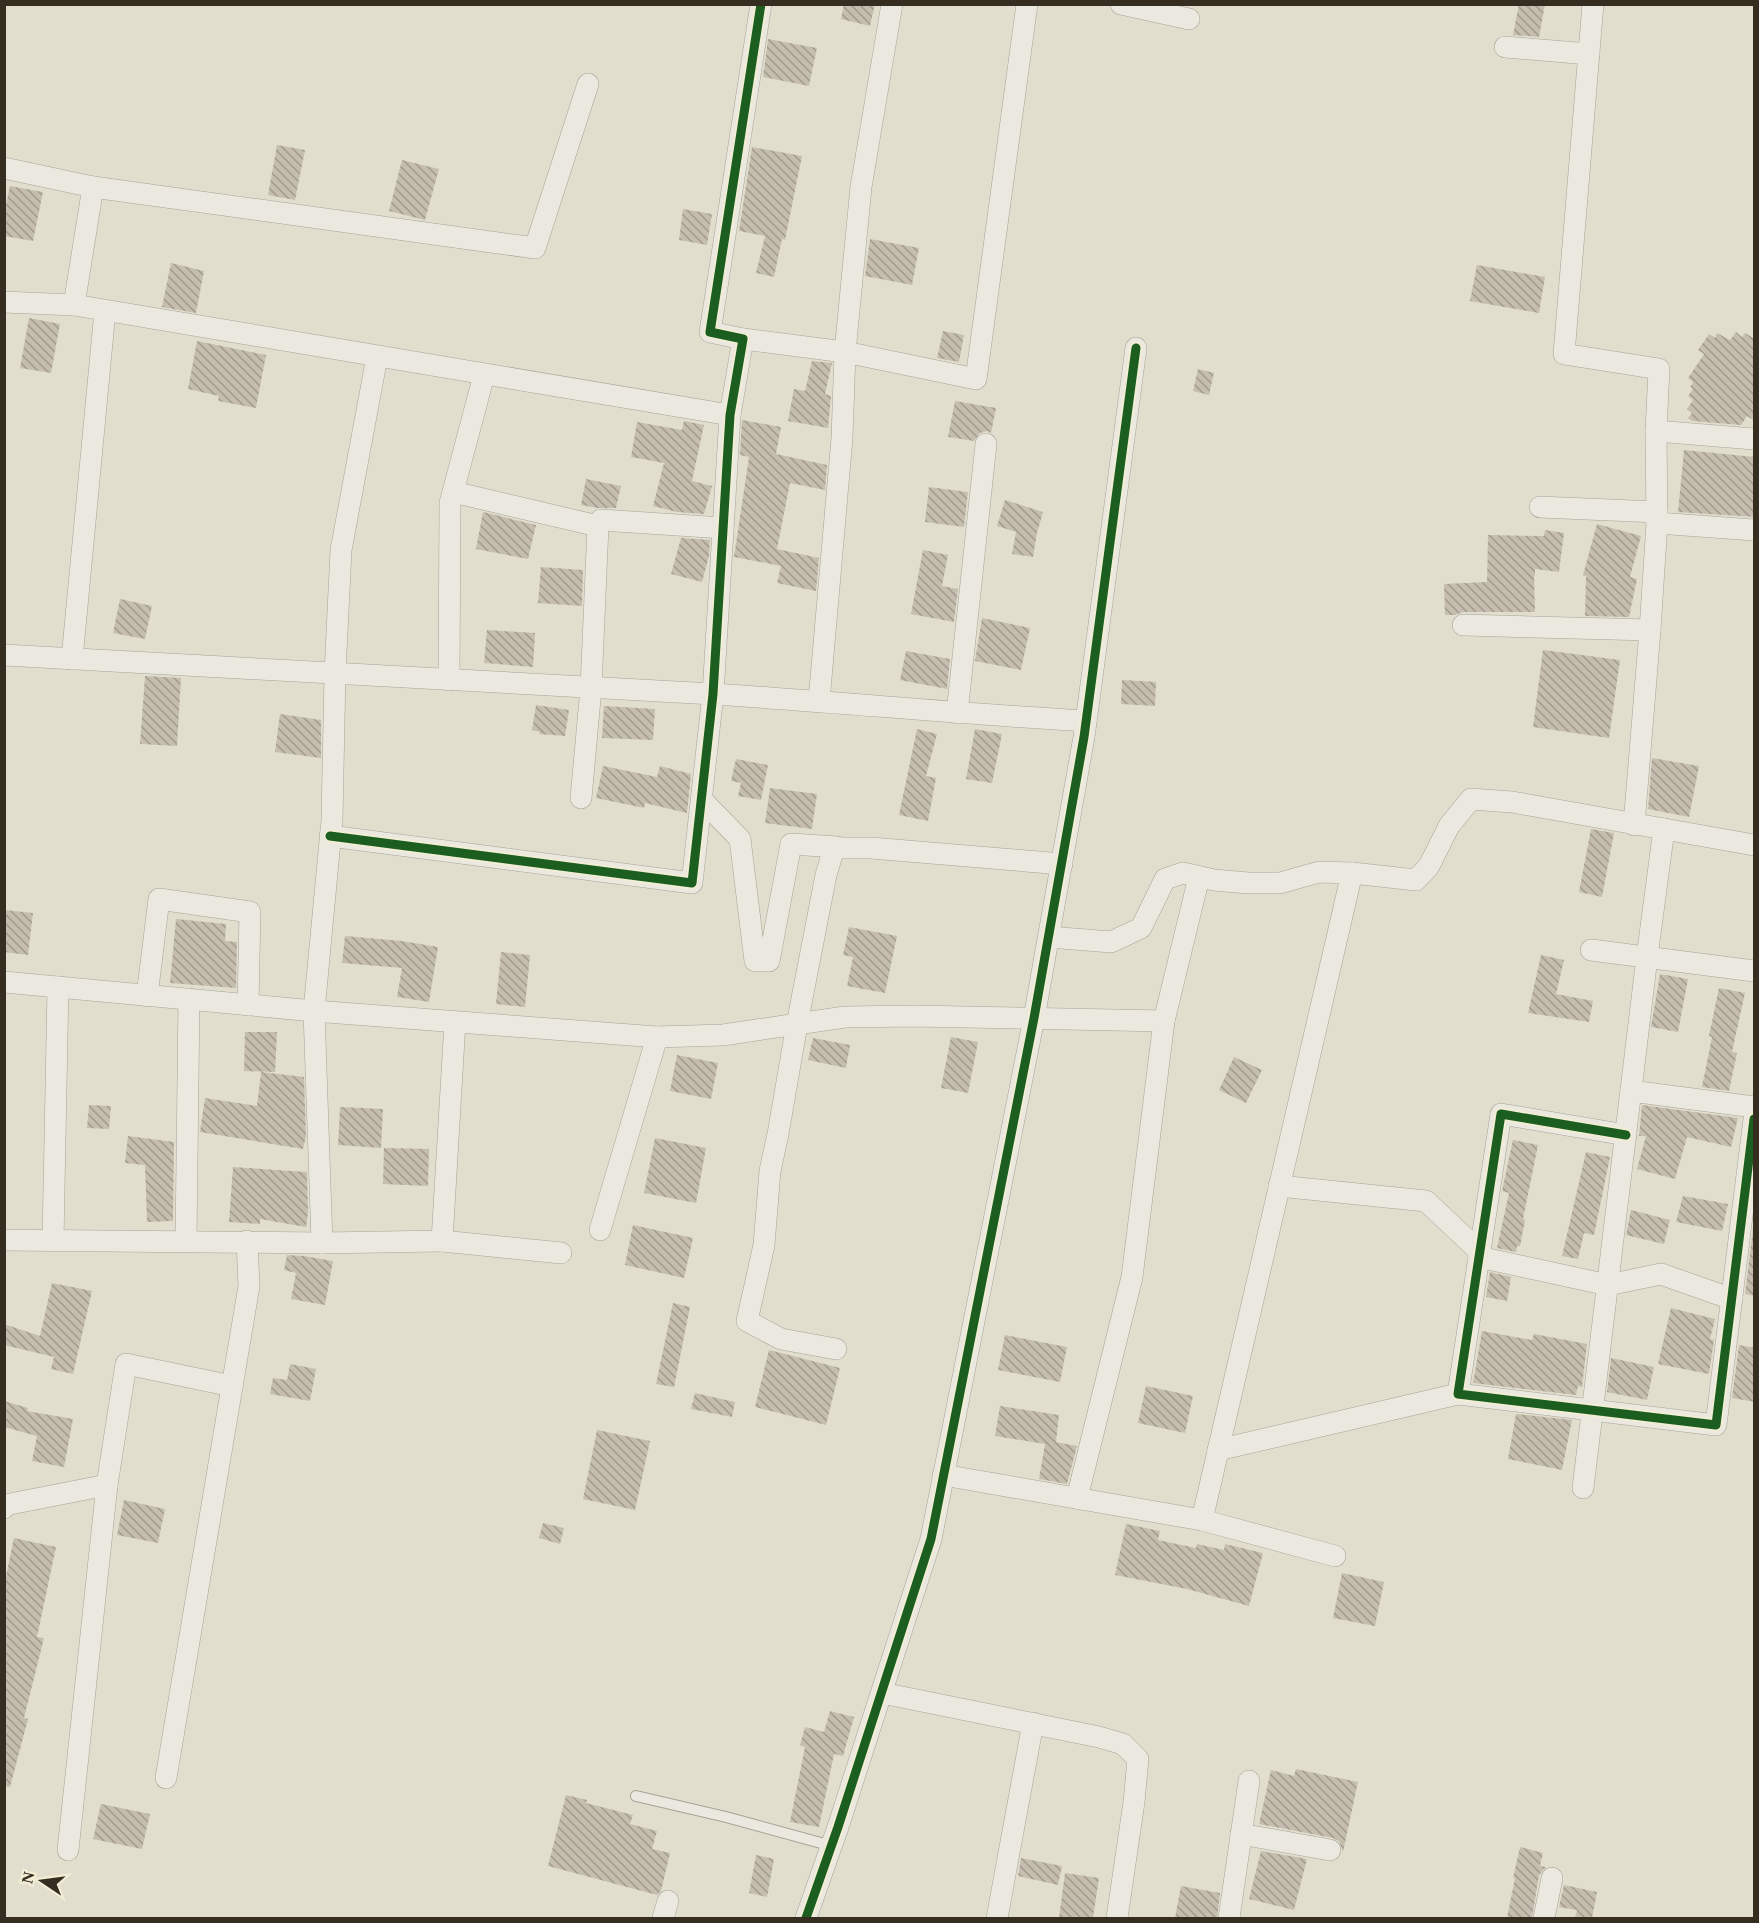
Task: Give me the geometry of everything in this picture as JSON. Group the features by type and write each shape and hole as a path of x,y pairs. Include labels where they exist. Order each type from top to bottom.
{"street":[{"path":"761,4 710,332 743,339 845,352 976,379 1027,4"},
{"path":"819,701 842,438 845,352 861,187 892,4"},
{"path":"1121,4 1189,19"},
{"path":"1593,4 1564,354 1659,369 1656,431 1657,517 1634,825"},
{"path":"1505,47 1589,54"},
{"path":"4,168 93,187 536,248 588,84"},
{"path":"74,306 93,187"},
{"path":"4,302 74,306 730,415"},
{"path":"72,659 105,311"},
{"path":"330,836 692,882 713,694 730,415 743,339"},
{"path":"806,1918 832,1846 931,1539 1034,1018 1062,864 1086,721 1136,348"},
{"path":"322,1242 314,1011 332,820 335,674 341,550 377,357"},
{"path":"449,680 450,503 484,375"},
{"path":"1656,431 1755,439"},
{"path":"957,713 986,444"},
{"path":"453,492 598,526"},
{"path":"1540,507 1657,517 1755,530"},
{"path":"581,798 591,687 598,526 601,520 723,528"},
{"path":"1462,625 1650,630"},
{"path":"4,655 713,694 1086,721"},
{"path":"1049,937 1111,942 1141,928 1165,879 1183,873 1248,883 1280,883 1319,872 1416,880 1430,866 1449,826 1471,799 1512,802 1755,845"},
{"path":"702,800 740,839 756,961 769,961 791,844 871,848 1062,864"},
{"path":"1583,1488 1664,830"},
{"path":"837,847 834,848 826,875 797,1024 770,1172 764,1245 747,1322 781,1339 837,1349"},
{"path":"1202,1520 1352,873"},
{"path":"1077,1498 1131,1277 1164,1021 1199,877"},
{"path":"147,996 159,899 250,912 248,1005"},
{"path":"1591,950 1755,971"},
{"path":"4,982 314,1011 657,1037 723,1035 845,1017 1164,1021"},
{"path":"53,1240 58,987"},
{"path":"186,1241 189,999"},
{"path":"442,1241 455,1022"},
{"path":"600,1230 657,1037"},
{"path":"1631,1091 1755,1107"},
{"path":"1458,1394 1501,1114 1626,1136"},
{"path":"1218,1450 1458,1394 1716,1425 1755,1119"},
{"path":"1279,1186 1426,1201 1479,1254 1608,1285 1661,1274 1732,1299"},
{"path":"4,1240 442,1241 561,1253"},
{"path":"166,1778 249,1286 247,1241"},
{"path":"68,1850 107,1485 126,1364 232,1386"},
{"path":"943,1475 1202,1520 1335,1556"},
{"path":"4,1508 5,1505 107,1485"},
{"path":"882,1693 1099,1737 1123,1744 1138,1759 1117,1918"},
{"path":"997,1918 1033,1724"},
{"path":"1229,1918 1249,1781"},
{"path":"1241,1834 1330,1850"},
{"path":"1545,1918 1552,1878"}],"lane":[{"path":"636,1796 726,1817 832,1846"}],"building":[{"path":"844,4 875,4 870,26 841,19"},
{"path":"1519,4 1545,4 1539,37 1513,35"},
{"path":"768,39 817,48 809,86 763,77"},
{"path":"277,145 305,150 295,200 268,195"},
{"path":"752,147 802,156 785,240 782,239 774,277 756,273 765,236 739,231"},
{"path":"402,160 439,169 425,220 389,211"},
{"path":"10,186 43,192 33,241 4,236 4,214"},
{"path":"683,209 712,214 707,245 679,240"},
{"path":"870,239 919,248 912,285 865,276"},
{"path":"171,263 204,271 196,313 162,307"},
{"path":"1477,265 1545,277 1539,313 1470,301"},
{"path":"29,318 60,324 51,373 20,368"},
{"path":"943,331 964,335 959,362 937,358"},
{"path":"1736,332 1742,337 1745,333 1755,339 1755,421 1747,416 1741,425 1692,421 1688,418 1692,413 1687,409 1693,400 1688,396 1693,389 1690,387 1693,382 1688,378 1704,354 1698,350 1709,334 1715,338 1717,333 1730,340"},
{"path":"197,341 266,355 256,408 218,401 219,396 188,389"},
{"path":"812,361 832,363 825,394 831,396 828,428 788,421 794,389 805,391"},
{"path":"1198,369 1214,373 1209,395 1193,391"},
{"path":"955,401 996,408 991,433 987,431 980,433 974,441 948,437"},
{"path":"742,420 781,427 776,454 827,465 825,490 790,483 777,549 819,558 816,591 777,583 781,566 734,557 749,457 740,455"},
{"path":"684,421 704,425 692,481 712,486 704,514 677,512 653,506 664,463 631,457 637,422 682,430"},
{"path":"1684,450 1755,457 1755,517 1678,512"},
{"path":"586,479 621,486 616,508 581,505"},
{"path":"929,487 968,492 964,527 925,522"},
{"path":"1005,500 1043,512 1033,557 1012,554 1016,532 997,526"},
{"path":"483,512 536,525 528,559 476,549"},
{"path":"1597,524 1641,536 1630,577 1637,579 1629,617 1585,616 1586,576 1583,575"},
{"path":"1545,530 1564,533 1559,572 1535,569 1535,612 1463,612 1445,615 1444,584 1487,582 1488,535 1544,536"},
{"path":"681,538 710,540 709,556 702,582 671,574"},
{"path":"923,550 948,555 942,586 958,589 954,622 911,614"},
{"path":"541,567 583,570 582,606 538,603"},
{"path":"120,599 152,606 145,639 113,633"},
{"path":"982,618 1030,628 1021,670 975,661"},
{"path":"487,630 535,633 533,667 484,663"},
{"path":"1543,650 1620,660 1609,738 1533,727"},
{"path":"906,651 950,659 947,689 900,680"},
{"path":"145,676 181,678 177,746 140,744"},
{"path":"1122,680 1156,682 1155,706 1121,704"},
{"path":"536,705 569,710 565,736 539,734 540,732 532,730"},
{"path":"604,706 655,709 653,740 602,738"},
{"path":"280,714 321,720 321,758 275,752"},
{"path":"917,729 937,734 926,776 936,778 928,821 899,815"},
{"path":"975,729 1002,734 992,783 966,779"},
{"path":"1652,758 1699,766 1689,817 1648,809"},
{"path":"736,759 768,765 761,800 738,796 741,783 731,781"},
{"path":"603,766 657,777 660,766 691,774 687,813 645,803 644,808 596,798"},
{"path":"770,788 817,794 812,829 765,823"},
{"path":"1591,829 1614,833 1602,897 1579,892"},
{"path":"4,910 33,913 28,955 4,952"},
{"path":"176,919 226,924 225,941 237,942 236,988 170,983"},
{"path":"849,927 897,936 885,993 847,986 853,957 843,955"},
{"path":"345,936 438,947 429,1002 397,997 402,968 342,963"},
{"path":"501,952 530,955 525,1007 496,1004"},
{"path":"1541,955 1564,960 1556,994 1593,1001 1589,1022 1528,1013"},
{"path":"1660,974 1688,979 1678,1032 1651,1027"},
{"path":"1719,988 1745,993 1732,1052 1737,1053 1729,1091 1702,1087"},
{"path":"245,1032 277,1032 275,1072 244,1071"},
{"path":"951,1037 978,1042 968,1093 941,1088"},
{"path":"813,1038 850,1045 846,1068 808,1060"},
{"path":"677,1055 718,1063 711,1099 670,1091"},
{"path":"1234,1057 1262,1070 1246,1103 1219,1090"},
{"path":"261,1072 304,1077 306,1136 303,1149 200,1132 205,1098 257,1106"},
{"path":"89,1105 111,1106 109,1129 87,1128"},
{"path":"1642,1105 1738,1118 1731,1147 1687,1137 1675,1179 1637,1169 1646,1136 1639,1136"},
{"path":"340,1107 383,1109 381,1148 338,1145"},
{"path":"128,1136 174,1142 173,1221 147,1222 145,1165 125,1163"},
{"path":"655,1138 706,1148 696,1203 644,1193"},
{"path":"1513,1140 1538,1145 1520,1246 1517,1246 1516,1252 1497,1248 1509,1193 1502,1191"},
{"path":"384,1148 429,1149 428,1186 383,1184"},
{"path":"1586,1152 1610,1157 1594,1235 1584,1233 1578,1259 1562,1256"},
{"path":"233,1167 307,1172 306,1227 260,1219 260,1224 229,1222"},
{"path":"1683,1196 1728,1204 1722,1231 1676,1222"},
{"path":"1631,1210 1670,1220 1664,1244 1626,1235"},
{"path":"633,1225 693,1238 684,1278 625,1265"},
{"path":"1753,1229 1755,1229 1755,1296 1745,1294"},
{"path":"287,1255 333,1261 325,1305 291,1299 296,1273 284,1270"},
{"path":"1490,1272 1511,1277 1507,1301 1486,1297"},
{"path":"52,1283 92,1291 73,1374 51,1369 54,1357 4,1345 4,1324 40,1336"},
{"path":"673,1303 690,1307 674,1387 656,1384"},
{"path":"1671,1308 1715,1319 1710,1339 1714,1340 1709,1374 1658,1364"},
{"path":"1482,1331 1532,1340 1534,1334 1587,1344 1582,1387 1578,1386 1576,1395 1473,1383"},
{"path":"1005,1335 1067,1347 1060,1382 998,1370"},
{"path":"1739,1345 1755,1348 1755,1402 1732,1398"},
{"path":"769,1350 840,1368 826,1425 755,1407"},
{"path":"1611,1358 1654,1367 1647,1400 1607,1392"},
{"path":"290,1364 316,1369 310,1401 270,1394 273,1378 287,1380"},
{"path":"1146,1386 1193,1396 1185,1433 1138,1423"},
{"path":"695,1393 735,1402 732,1417 691,1409"},
{"path":"4,1401 28,1408 27,1411 73,1419 64,1467 32,1461 37,1436 4,1427"},
{"path":"1000,1406 1059,1415 1056,1442 1077,1446 1067,1484 1039,1479 1045,1444 995,1436"},
{"path":"1516,1414 1572,1420 1562,1470 1508,1459"},
{"path":"597,1430 650,1441 635,1510 583,1499"},
{"path":"124,1500 165,1509 158,1543 117,1535"},
{"path":"543,1523 564,1528 560,1544 539,1538"},
{"path":"1126,1524 1160,1531 1158,1540 1196,1548 1197,1544 1224,1550 1225,1544 1263,1553 1249,1606 1187,1589 1115,1575"},
{"path":"14,1538 56,1547 37,1637 44,1638 24,1718 28,1719 10,1787 4,1786 4,1586"},
{"path":"1342,1573 1384,1582 1375,1626 1333,1618"},
{"path":"830,1711 854,1717 843,1756 834,1754 819,1827 790,1822 805,1747 800,1745 805,1727 824,1732"},
{"path":"1296,1769 1358,1782 1343,1852 1339,1841 1333,1838 1259,1824 1271,1770 1294,1776"},
{"path":"566,1795 587,1800 586,1803 633,1815 630,1824 657,1831 652,1849 670,1853 661,1891 657,1895 548,1866"},
{"path":"101,1804 150,1814 142,1849 93,1839"},
{"path":"1520,1847 1543,1853 1540,1866 1546,1867 1539,1875 1532,1918 1507,1918 1515,1878 1513,1878"},
{"path":"1261,1851 1307,1859 1294,1910 1249,1899"},
{"path":"756,1855 774,1859 767,1897 749,1893"},
{"path":"1021,1858 1062,1866 1058,1885 1018,1876"},
{"path":"1065,1873 1099,1878 1093,1918 1059,1918"},
{"path":"1564,1885 1597,1892 1592,1918 1575,1918 1577,1910 1559,1907"},
{"path":"1181,1886 1220,1893 1217,1918 1175,1918"}],"cycle path":[{"path":"330,836 692,883 713,694 730,415 743,339 710,332 761,4"},
{"path":"806,1918 838,1827 931,1539 1034,1018 1084,737 1136,348"},
{"path":"1626,1135 1501,1114 1458,1394 1716,1425 1754,1119"}]}
